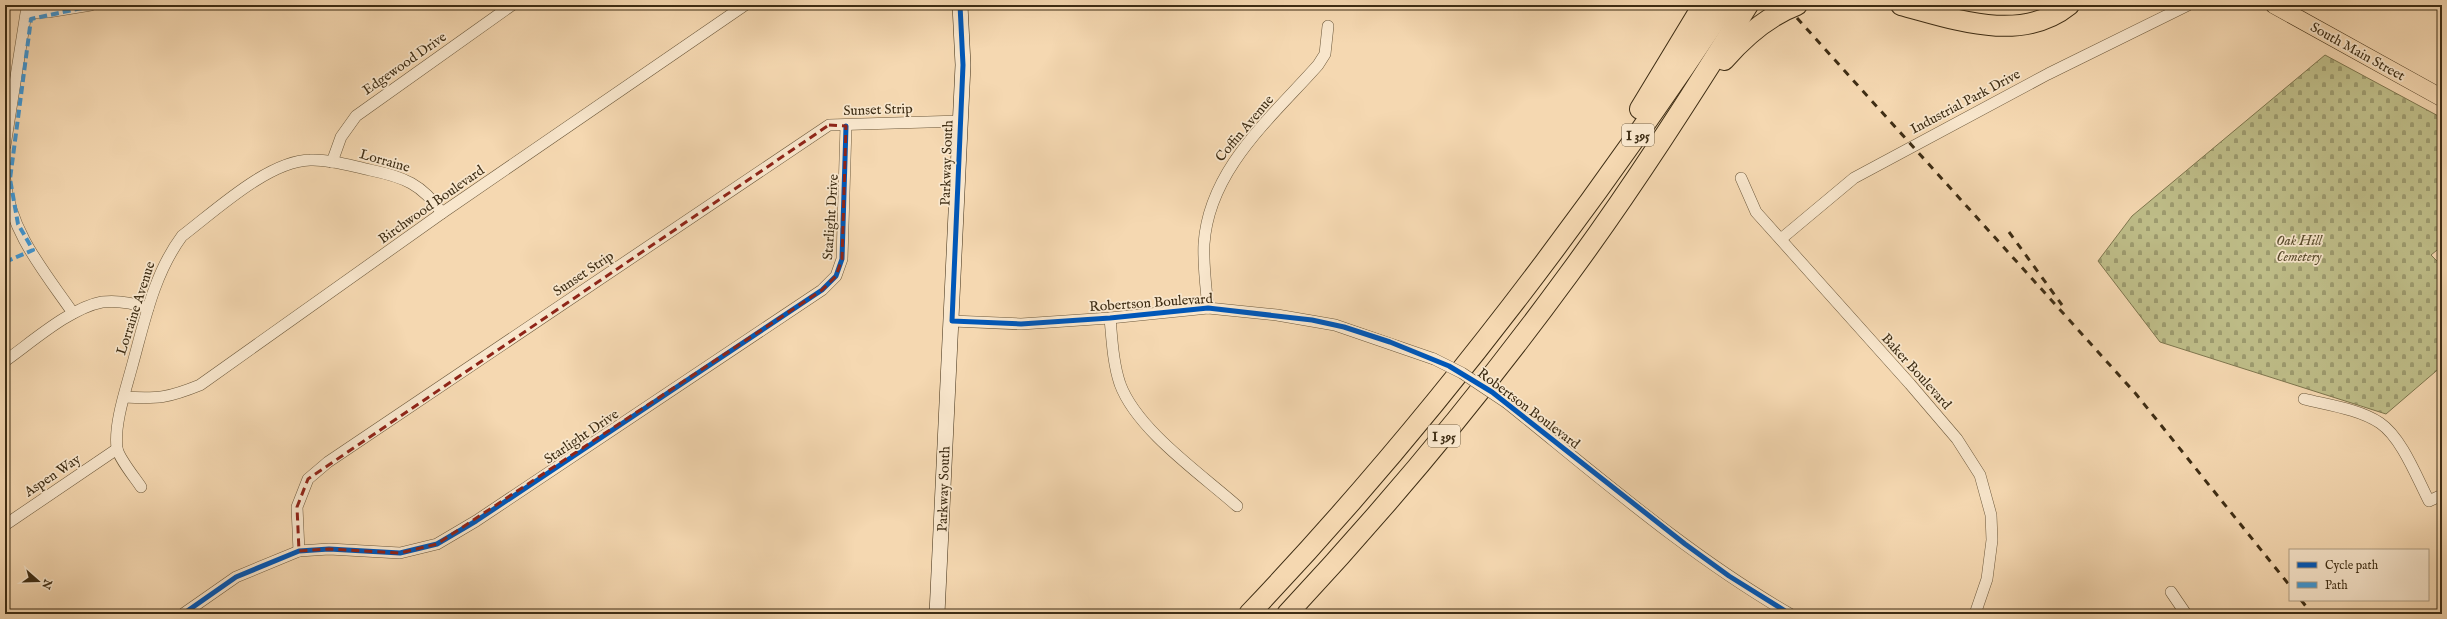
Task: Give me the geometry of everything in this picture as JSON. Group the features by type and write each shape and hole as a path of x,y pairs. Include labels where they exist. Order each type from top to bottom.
{"highway":[{"path":"1546,263 1703,5"},
{"name":"I 395","path":"1249,614 1330,528 1401,445 1546,263 1642,129 1726,5"},
{"name":"I 395","path":"1287,614 1353,542 1445,434 1515,347 1597,236 1663,138 1748,5"},
{"path":"1663,138 1738,44 1769,20 1797,5"},
{"path":"1901,5 1969,22 2006,26 2038,21 2054,15 2070,5"},
{"path":"1957,5 1982,12 2006,13 2026,11 2043,5"},
{"path":"1294,614 1353,542"}],"main road":[{"name":"Parkway South","path":"937,614 963,65 960,5"},
{"name":"South Main Street","path":"2274,5 2442,98"}],"street":[{"path":"5,146 26,12 48,12 91,5"},
{"name":"Edgewood Drive","path":"332,162 341,137 356,116 512,5"},
{"name":"Birchwood Boulevard","path":"124,396 147,398 171,397 200,385 442,213 745,5"},
{"name":"Industrial Park Drive","path":"1781,239 1854,178 2048,74 2179,7 2188,5"},
{"name":"Coffin Avenue","path":"1208,308 1204,244 1208,215 1216,192 1228,168 1318,65 1325,54 1328,26"},
{"name":"Sunset Strip","path":"299,551 297,507 308,479 328,462 829,125 846,126 960,121"},
{"name":"Starlight Drive","path":"183,614 236,577 299,551 329,549 400,553 437,544 482,516 822,290 836,276 842,259 846,126"},
{"name":"Lorraine Avenue","path":"117,449 124,396 148,308 172,250 182,236 262,176 291,163 310,160 332,162"},
{"name":"Lorraine","path":"332,162 388,173 413,184 430,195 442,213"},
{"name":"Baker Boulevard","path":"1740,178 1756,212 1957,439 1980,475 1991,515 1992,540 1988,579 1975,614"},
{"path":"5,179 6,193 16,227 34,258 73,313"},
{"path":"5,361 73,313 102,302 128,302 148,308"},
{"name":"Robertson Boulevard","path":"952,321 1021,324 1110,318 1208,308 1300,318 1335,325 1434,359 1462,373 1507,403 1680,541 1730,576 1790,614"},
{"path":"1110,318 1115,366 1121,385 1137,414 1152,431 1237,506"},
{"path":"2304,399 2346,410 2380,423 2396,439 2429,501 2442,495"},
{"path":"117,449 140,487"},
{"name":"Aspen Way","path":"5,525 117,449"},
{"path":"2171,592 2186,614"}],"highlighted area":[{"path":"829,125 846,126 842,259 836,276 822,290 437,544 400,553 329,549 299,551 297,507 308,479"}],"green space":[{"name":"Oak Hill Cemetery","path":"2325,55 2442,118 2442,246 2431,255 2442,266 2442,366 2386,414 2160,342 2098,261 2132,216"}],"railway":[{"path":"1797,18 2136,394 2289,585"},
{"path":"2009,232 2062,305"},
{"path":"2302,601 2312,614"}],"marked path":[{"path":"5,262 33,250 18,224 10,179 31,19 96,5"}],"cycle path":[{"path":"960,5 963,65 952,321 1021,324 1110,318 1208,308 1312,320 1344,327 1390,342 1449,366 1492,392 1685,544 1729,576 1790,614"},
{"path":"183,614 236,577 299,551 329,549 400,553 437,544 476,521 822,290 836,276 842,259 846,126"}]}
